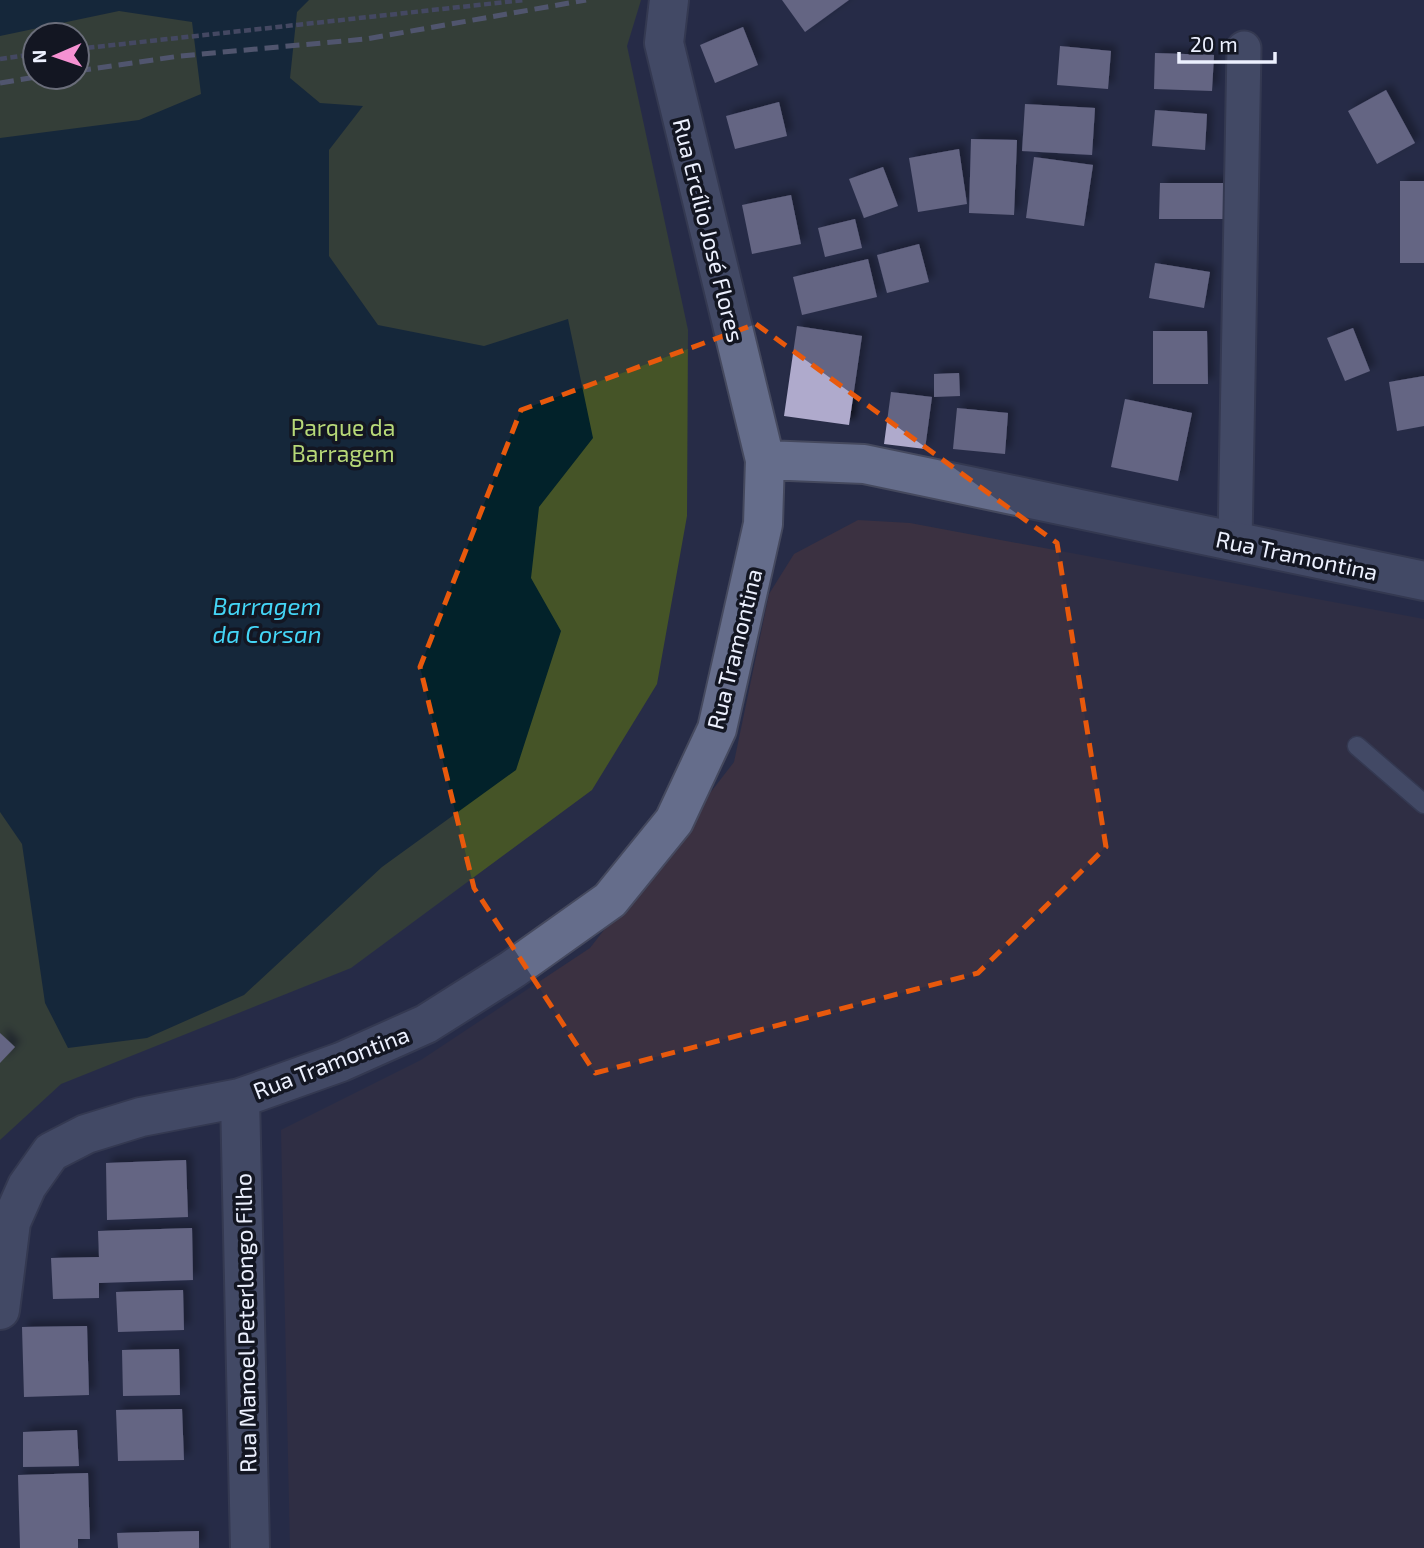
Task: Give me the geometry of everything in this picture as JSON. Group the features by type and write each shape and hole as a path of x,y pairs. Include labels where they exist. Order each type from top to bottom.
{"street":[{"name":"Rua Ercílio José Flores","path":"668,0 664,43 765,460"},
{"path":"1235,542 1244,48"},
{"name":"Rua Tramontina","path":"0,1310 11,1222 27,1186 51,1152 86,1134 141,1117 240,1098 341,1062 426,1024 513,969 610,900 674,821 717,729 763,524 765,460 864,464 1424,581"},
{"name":"Rua Manoel Peterlongo Filho","path":"240,1098 250,1548"}],"lane":[{"path":"1357,746 1424,804"}],"path":[{"path":"91,48 524,0"},
{"path":"0,60 21,56"}],"highlighted area":[{"path":"756,324 1057,543 1106,847 978,973 595,1073 474,888 420,667 521,410"}],"shaded area":[{"path":"858,520 910,523 1424,619 1424,1548 290,1548 281,1130 421,1060 590,948 734,762 769,594 794,554"}],"green space":[{"name":"Barragem da Corsan","path":"0,0 641,0 627,46 688,330 687,516 657,684 592,790 351,968 61,1084 0,1140"}],"water":[{"name":"Barragem da Corsan","path":"0,0 309,0 297,12 290,78 320,103 363,106 329,150 329,256 378,325 484,346 568,319 593,438 539,507 531,578 561,631 516,770 382,867 244,995 147,1038 68,1048 45,1003 22,844 0,812 0,138 139,120 201,94 192,22 119,11 71,21 21,21 21,32 0,36"}],"building":[{"path":"782,0 849,0 805,32"},
{"path":"743,27 758,65 715,83 700,45"},
{"path":"1060,46 1111,51 1108,89 1057,85"},
{"path":"1155,53 1214,55 1212,91 1154,89"},
{"path":"1386,90 1415,143 1377,164 1348,111"},
{"path":"779,102 787,136 735,149 726,116"},
{"path":"1025,104 1095,108 1092,155 1022,151"},
{"path":"1155,110 1207,114 1205,150 1152,146"},
{"path":"971,139 1017,140 1014,215 969,213"},
{"path":"959,149 967,204 918,212 909,158"},
{"path":"1034,157 1093,165 1084,226 1026,218"},
{"path":"883,167 898,206 864,218 849,179"},
{"path":"1400,181 1424,181 1424,263 1400,263"},
{"path":"1160,183 1223,183 1223,219 1159,219"},
{"path":"791,195 801,244 752,254 742,205"},
{"path":"855,219 862,248 825,257 818,228"},
{"path":"919,244 929,282 887,293 877,255"},
{"path":"868,259 877,297 802,315 793,277"},
{"path":"1155,263 1210,272 1204,308 1149,298"},
{"path":"797,326 862,336 849,425 784,416"},
{"path":"1353,328 1370,371 1345,381 1327,338"},
{"path":"1153,331 1207,331 1208,384 1153,384"},
{"path":"959,373 960,396 934,397 934,374"},
{"path":"1424,376 1424,426 1397,431 1389,382"},
{"path":"891,392 932,397 925,449 884,444"},
{"path":"1125,399 1192,413 1178,481 1111,467"},
{"path":"957,408 1008,413 1005,454 953,449"},
{"path":"0,1033 15,1047 0,1063"},
{"path":"186,1160 188,1217 107,1220 106,1163"},
{"path":"192,1228 193,1280 99,1283 99,1298 53,1299 51,1258 99,1257 98,1231"},
{"path":"183,1290 184,1330 118,1332 116,1292"},
{"path":"87,1326 89,1395 24,1397 22,1327"},
{"path":"179,1349 180,1395 123,1396 122,1350"},
{"path":"182,1409 184,1460 118,1461 116,1410"},
{"path":"77,1430 79,1466 23,1467 23,1432"},
{"path":"88,1473 90,1539 78,1539 78,1548 20,1548 18,1475"},
{"path":"199,1531 199,1548 118,1548 117,1533"}],"railway":[{"path":"91,69 180,56 366,39 586,0"},
{"path":"0,83 21,80"}],"park label":[{"name":"Parque da Barragem","path":"343,440"}]}
